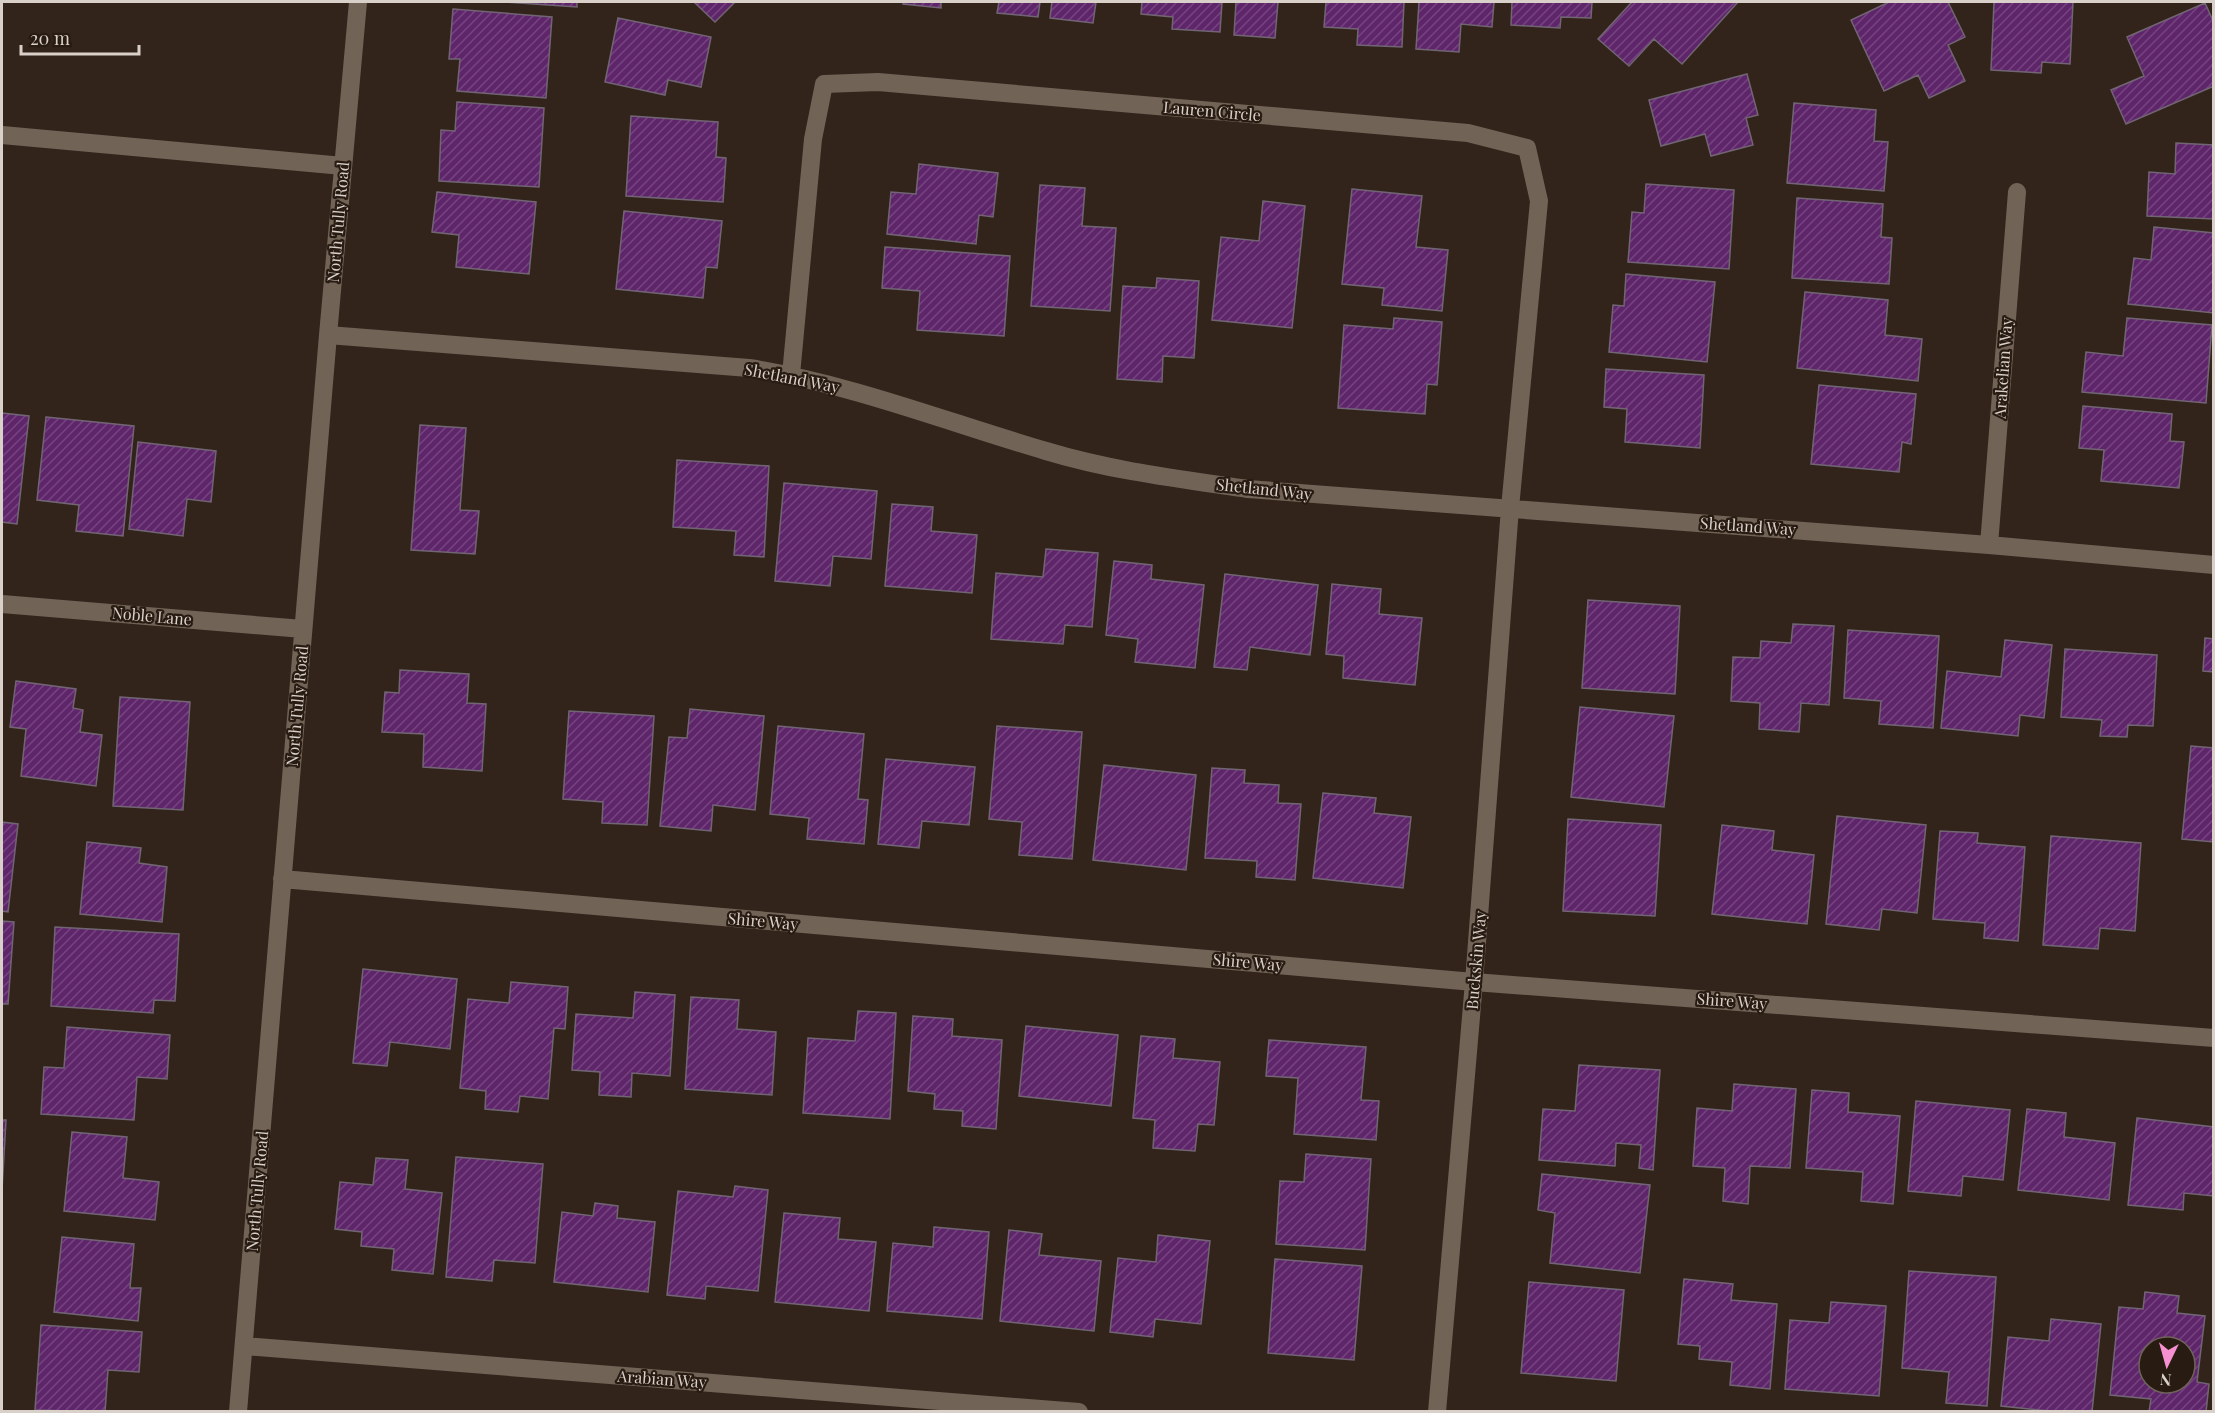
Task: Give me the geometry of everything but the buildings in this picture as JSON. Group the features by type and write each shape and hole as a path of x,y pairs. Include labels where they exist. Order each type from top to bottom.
{"street":[{"name":"North Tully Road","path":"238,1412 358,2"},
{"name":"Lauren Circle","path":"791,375 813,139 824,84 878,82 1468,133 1527,148 1539,201 1510,508"},
{"path":"2,135 343,166"},
{"name":"Arakelian Way","path":"1989,545 2017,192"},
{"name":"Shetland Way","path":"328,335 748,368 791,375 857,391 1049,452 1145,474 1248,489 1989,545 2214,566"},
{"name":"Buckskin Way","path":"1437,1412 1474,982 1510,508"},
{"name":"Noble Lane","path":"2,603 303,629"},
{"name":"Shire Way","path":"282,879 1474,982 2214,1038"},
{"name":"Arabian Way","path":"244,1346 1079,1412"}]}
